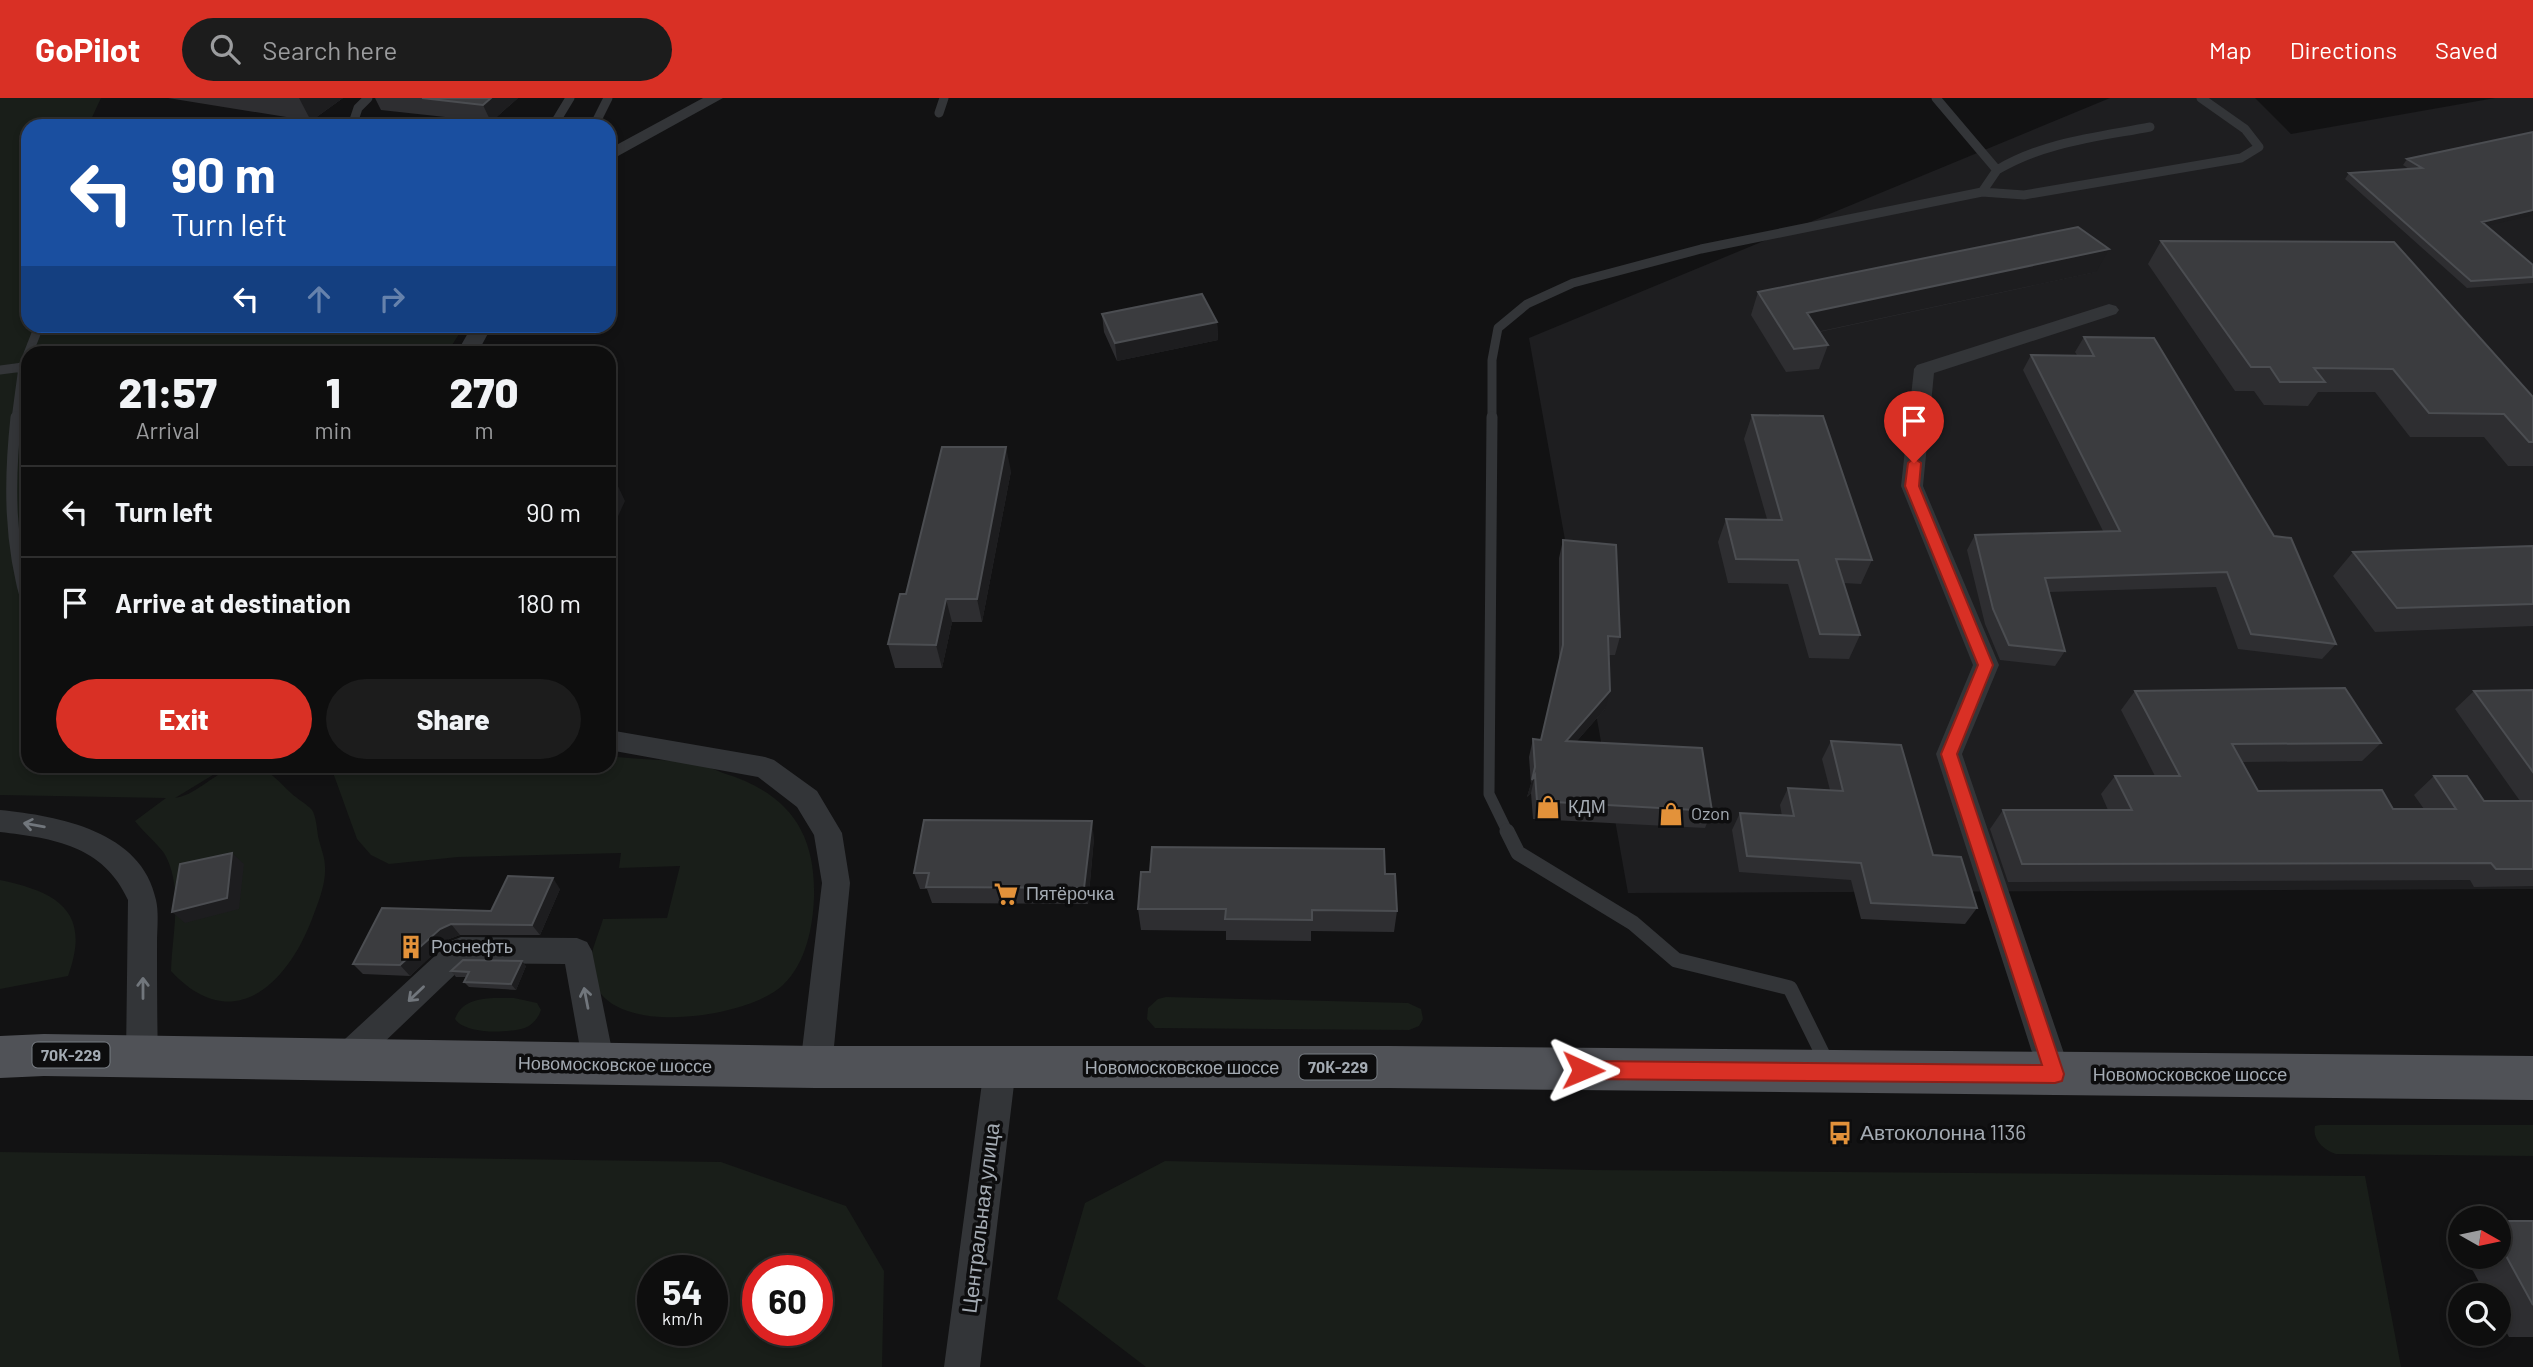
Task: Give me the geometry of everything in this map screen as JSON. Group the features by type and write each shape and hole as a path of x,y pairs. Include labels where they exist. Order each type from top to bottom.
{"main road":[{"name":"Новомосковское шоссе","path":"0,1057 142,1056 816,1067 1389,1067 2533,1078"}],"street":[{"path":"616,152 715,98"},
{"path":"2055,1074 1949,754 1986,665 1912,486 1924,369 2109,310"},
{"path":"616,741 765,768 807,799 828,833 836,883 816,1067"},
{"path":"0,821 48,828 89,841 115,857 132,876 142,900 142,1056"},
{"path":"343,1061 461,950 577,951 599,1065"},
{"name":"Центральная улица","path":"962,1367 1000,1068"}],"lane":[{"path":"354,119 358,108 368,98"},
{"path":"557,119 570,98"},
{"path":"598,119 608,98"},
{"path":"939,113 944,98"},
{"path":"1936,98 1997,170"},
{"path":"1832,1073 1790,988 1676,960 1633,923 1518,853 1489,794 1492,360 1498,328 1527,304 1573,283 1701,249 1982,192 2024,195 2241,158 2259,147 2245,129 2201,98"},
{"path":"1982,192 1997,170 2017,156 2046,147 2150,127"},
{"path":"0,370 21,368"},
{"path":"21,383 6,496 15,581 21,593"}],"shaded area":[{"path":"0,98 101,98 91,119 21,119 21,333 460,333 451,346 21,346 21,773 216,773 175,798 195,790 221,773 270,773 276,778 312,810 325,873 321,893 301,943 272,982 255,995 236,1001 215,1000 194,990 171,971 174,881 164,853 135,821 166,798 0,795"},
{"path":"2110,98 2255,98 2291,134 2495,98 2533,98 2533,889 1628,893 1529,338"},
{"path":"616,757 699,764 764,791 793,817 803,833 813,873 812,920 807,944 797,966 783,985 766,997 712,1013 682,1017 652,1016 626,1010 605,999 591,971 592,953 603,919 667,918 680,866 619,868 621,853 458,857 389,864 371,855 357,839 333,773 616,773"},
{"path":"0,880 38,891 64,908 72,920 76,935 68,976 0,989"},
{"path":"1166,997 1408,1003 1421,1009 1423,1019 1419,1026 1409,1030 1155,1028 1147,1019 1148,1008 1158,999"},
{"path":"488,998 514,998 537,1003 541,1010 534,1022 525,1028 505,1031 476,1030 460,1024 455,1019 459,1011 472,1002"},
{"path":"2533,1125 2533,1156 2336,1154 2327,1150 2317,1140 2315,1126"},
{"path":"0,1152 721,1162 846,1206 884,1271 882,1367 0,1367"},
{"path":"1165,1161 1592,1170 2365,1176 2401,1367 1146,1367 1057,1299 1085,1203"}],"building":[{"path":"422,98 491,98 483,105"},
{"path":"2533,132 2533,210 2482,222 2533,265 2533,277 2471,281 2349,173 2422,168 2407,159"},
{"path":"2078,227 2109,249 1807,313 1828,345 1794,349 1758,292"},
{"path":"2161,241 2394,242 2533,397 2533,442 2529,442 2504,414 2429,413 2393,369 2314,368 2325,382 2280,382 2270,367 2251,367"},
{"path":"1202,294 1217,322 1115,343 1102,314"},
{"path":"2084,337 2154,338 2274,536 2291,538 2336,644 2251,634 2227,572 2045,578 2065,651 2009,645 1993,609 1975,535 2120,531 2031,355 2094,356"},
{"path":"1752,415 1823,416 1872,560 1836,559 1860,635 1820,634 1798,560 1736,559 1726,519 1782,520"},
{"path":"942,447 1006,447 977,599 946,599 936,645 888,644 900,594 906,594"},
{"path":"1563,540 1616,545 1620,637 1608,636 1610,691 1566,741 1702,748 1712,811 1537,801 1535,775 1532,780 1535,767 1533,739 1541,740 1563,645"},
{"path":"2533,546 2533,604 2397,608 2353,552"},
{"path":"2345,688 2381,743 2232,744 2258,791 2382,790 2393,809 2456,809 2434,776 2467,776 2484,801 2533,801 2533,869 2496,869 2491,863 2022,864 2003,810 2132,810 2115,776 2180,776 2135,691"},
{"path":"2533,690 2533,772 2474,691"},
{"path":"1831,741 1901,745 1933,855 1961,857 1977,908 1871,903 1861,863 1747,856 1740,813 1794,816 1788,788 1843,791"},
{"path":"924,820 1092,821 1084,888 926,887 929,873 914,873"},
{"path":"1152,847 1384,849 1385,874 1395,874 1397,911 1312,910 1312,920 1225,919 1226,909 1138,909 1141,872 1150,872"},
{"path":"232,853 227,898 172,912 180,864"},
{"path":"508,876 553,878 532,925 451,924 440,929 400,965 353,964 382,908 491,911"},
{"path":"463,960 522,961 511,984 464,982 469,972 451,971"},
{"path":"2511,1221 2533,1221 2533,1305 2511,1265"}],"place":[{"name":"КДМ","path":"1548,807"},
{"name":"Ozon","path":"1671,814"},
{"name":"Пятёрочка","path":"1006,894"},
{"name":"Роснефть","path":"411,947"},
{"name":"Автоколонна 1136","path":"1840,1133"}],"route":[{"path":"1583,1070 2055,1074 1949,754 1986,665 1912,486 1914,463"}]}
